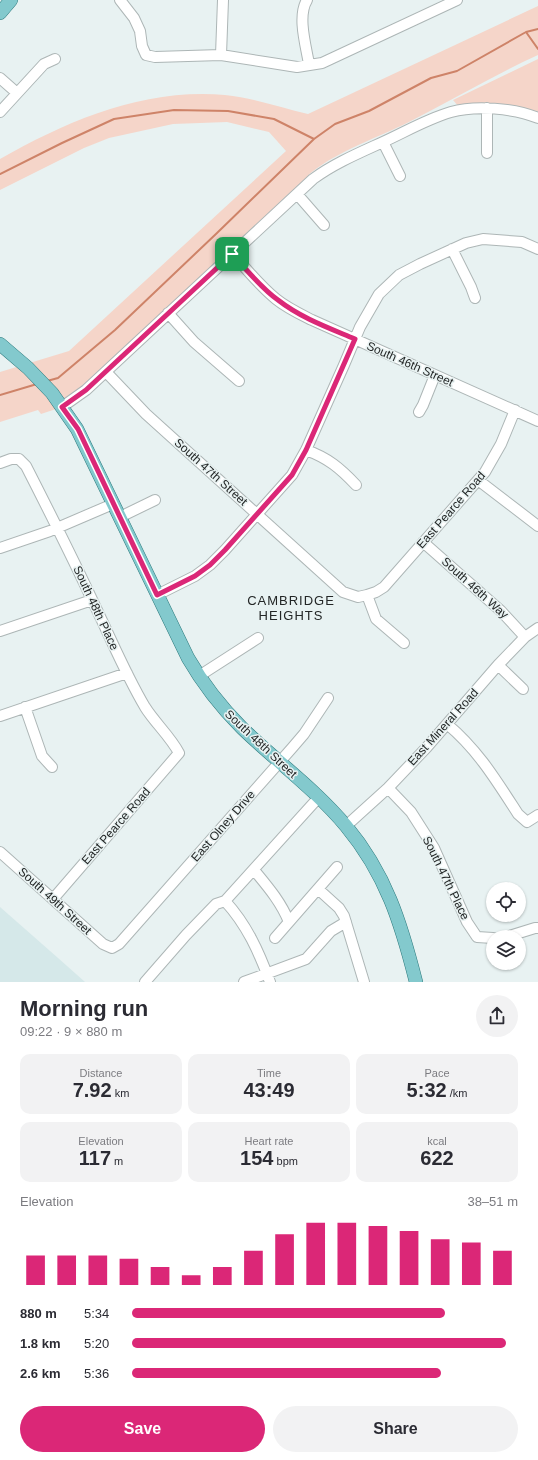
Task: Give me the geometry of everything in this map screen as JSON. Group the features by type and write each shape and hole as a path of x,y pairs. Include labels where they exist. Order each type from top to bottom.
{"main road":[{"path":"0,13 11,0"},
{"name":"South 48th Street","path":"0,344 52,393 78,429 157,595 188,658 199,676 224,709 242,728 319,797 346,826 367,855 390,897 405,938 416,982"}],"street":[{"path":"120,0 134,18 140,31 142,46 146,55 155,57 221,55 297,67 322,63 441,3 457,0"},
{"path":"221,55 223,0"},
{"path":"307,0 302,14 309,64"},
{"path":"0,112 44,64 55,59"},
{"path":"0,78 17,93"},
{"path":"487,108 487,153"},
{"path":"62,407 86,390 106,372 296,194 313,179 339,162 416,126 451,112 487,108 521,113 538,118"},
{"path":"383,142 400,176"},
{"path":"296,194 324,225"},
{"path":"157,595 195,576 210,565 292,475 306,450 360,327 379,294 399,275 466,243 483,239 522,242 538,249"},
{"path":"452,249 475,298"},
{"name":"South 46th Street","path":"232,254 263,287 284,305 312,320 538,421"},
{"path":"168,313 194,342 239,382"},
{"name":"South 47th Street","path":"106,372 146,414 343,592 358,597 367,595"},
{"path":"419,412 435,375"},
{"name":"East Pearce Road","path":"367,595 384,587 478,480 494,458 515,410"},
{"path":"306,450 318,454 334,464 356,485"},
{"name":"South 48th Place","path":"0,463 11,459 19,459 26,466 58,528 127,673 145,707 175,745 179,753"},
{"path":"478,480 538,526"},
{"path":"120,517 155,500"},
{"path":"0,548 58,528 113,504"},
{"name":"South 46th Way","path":"423,542 501,610 526,637"},
{"path":"367,595 376,619 404,643"},
{"path":"0,631 92,600"},
{"name":"East Mineral Road","path":"346,826 388,788 447,724 498,665 526,637 538,628"},
{"path":"199,676 258,638"},
{"path":"498,665 523,689"},
{"path":"0,716 127,673"},
{"name":"East Olney Drive","path":"112,948 119,944 304,734 328,698"},
{"path":"25,707 42,756 52,767"},
{"path":"447,724 460,735 479,756 518,814 527,822 538,815"},
{"name":"East Pearce Road","path":"53,899 179,753"},
{"name":"South 47th Place","path":"388,788 411,812 434,848 467,922 477,937 486,938"},
{"path":"145,982 186,935 216,904 225,902 319,797"},
{"name":"South 49th Street","path":"0,852 103,944 112,948"},
{"path":"275,938 337,867"},
{"path":"254,870 284,910 289,922"},
{"path":"318,889 339,908 346,922 364,982"},
{"path":"225,902 247,929 269,978"},
{"path":"244,982 269,978 306,959 331,931 346,922"},
{"path":"526,931 538,928"}],"shaded area":[{"path":"538,6 538,55 489,79 409,122 334,157 323,164 307,177 297,194 62,407 41,414 38,410 0,422 0,372 69,351 286,151 269,132 227,122 173,124 109,138 84,148 0,190 0,159 80,120 136,102 165,97 195,94 236,96 308,114"},
{"path":"538,59 538,113 513,106 494,103 459,107 453,100"},
{"path":"0,907 58,958 85,982 0,982"}],"waterway":[{"path":"47,381 58,378 115,330 314,139 335,124 369,111 431,78 457,71 526,32 538,29"},
{"path":"526,32 538,49"},
{"path":"0,174 114,119 174,110 228,111 274,119 314,139"},
{"path":"0,395 37,384"}],"district":[{"name":"CAMBRIDGE HEIGHTS","path":"291,608"}],"route":[{"path":"232,254 263,287 277,300 290,309 355,339 306,450 292,475 210,565 195,576 157,595 78,429 62,407 86,390 232,254"}]}
